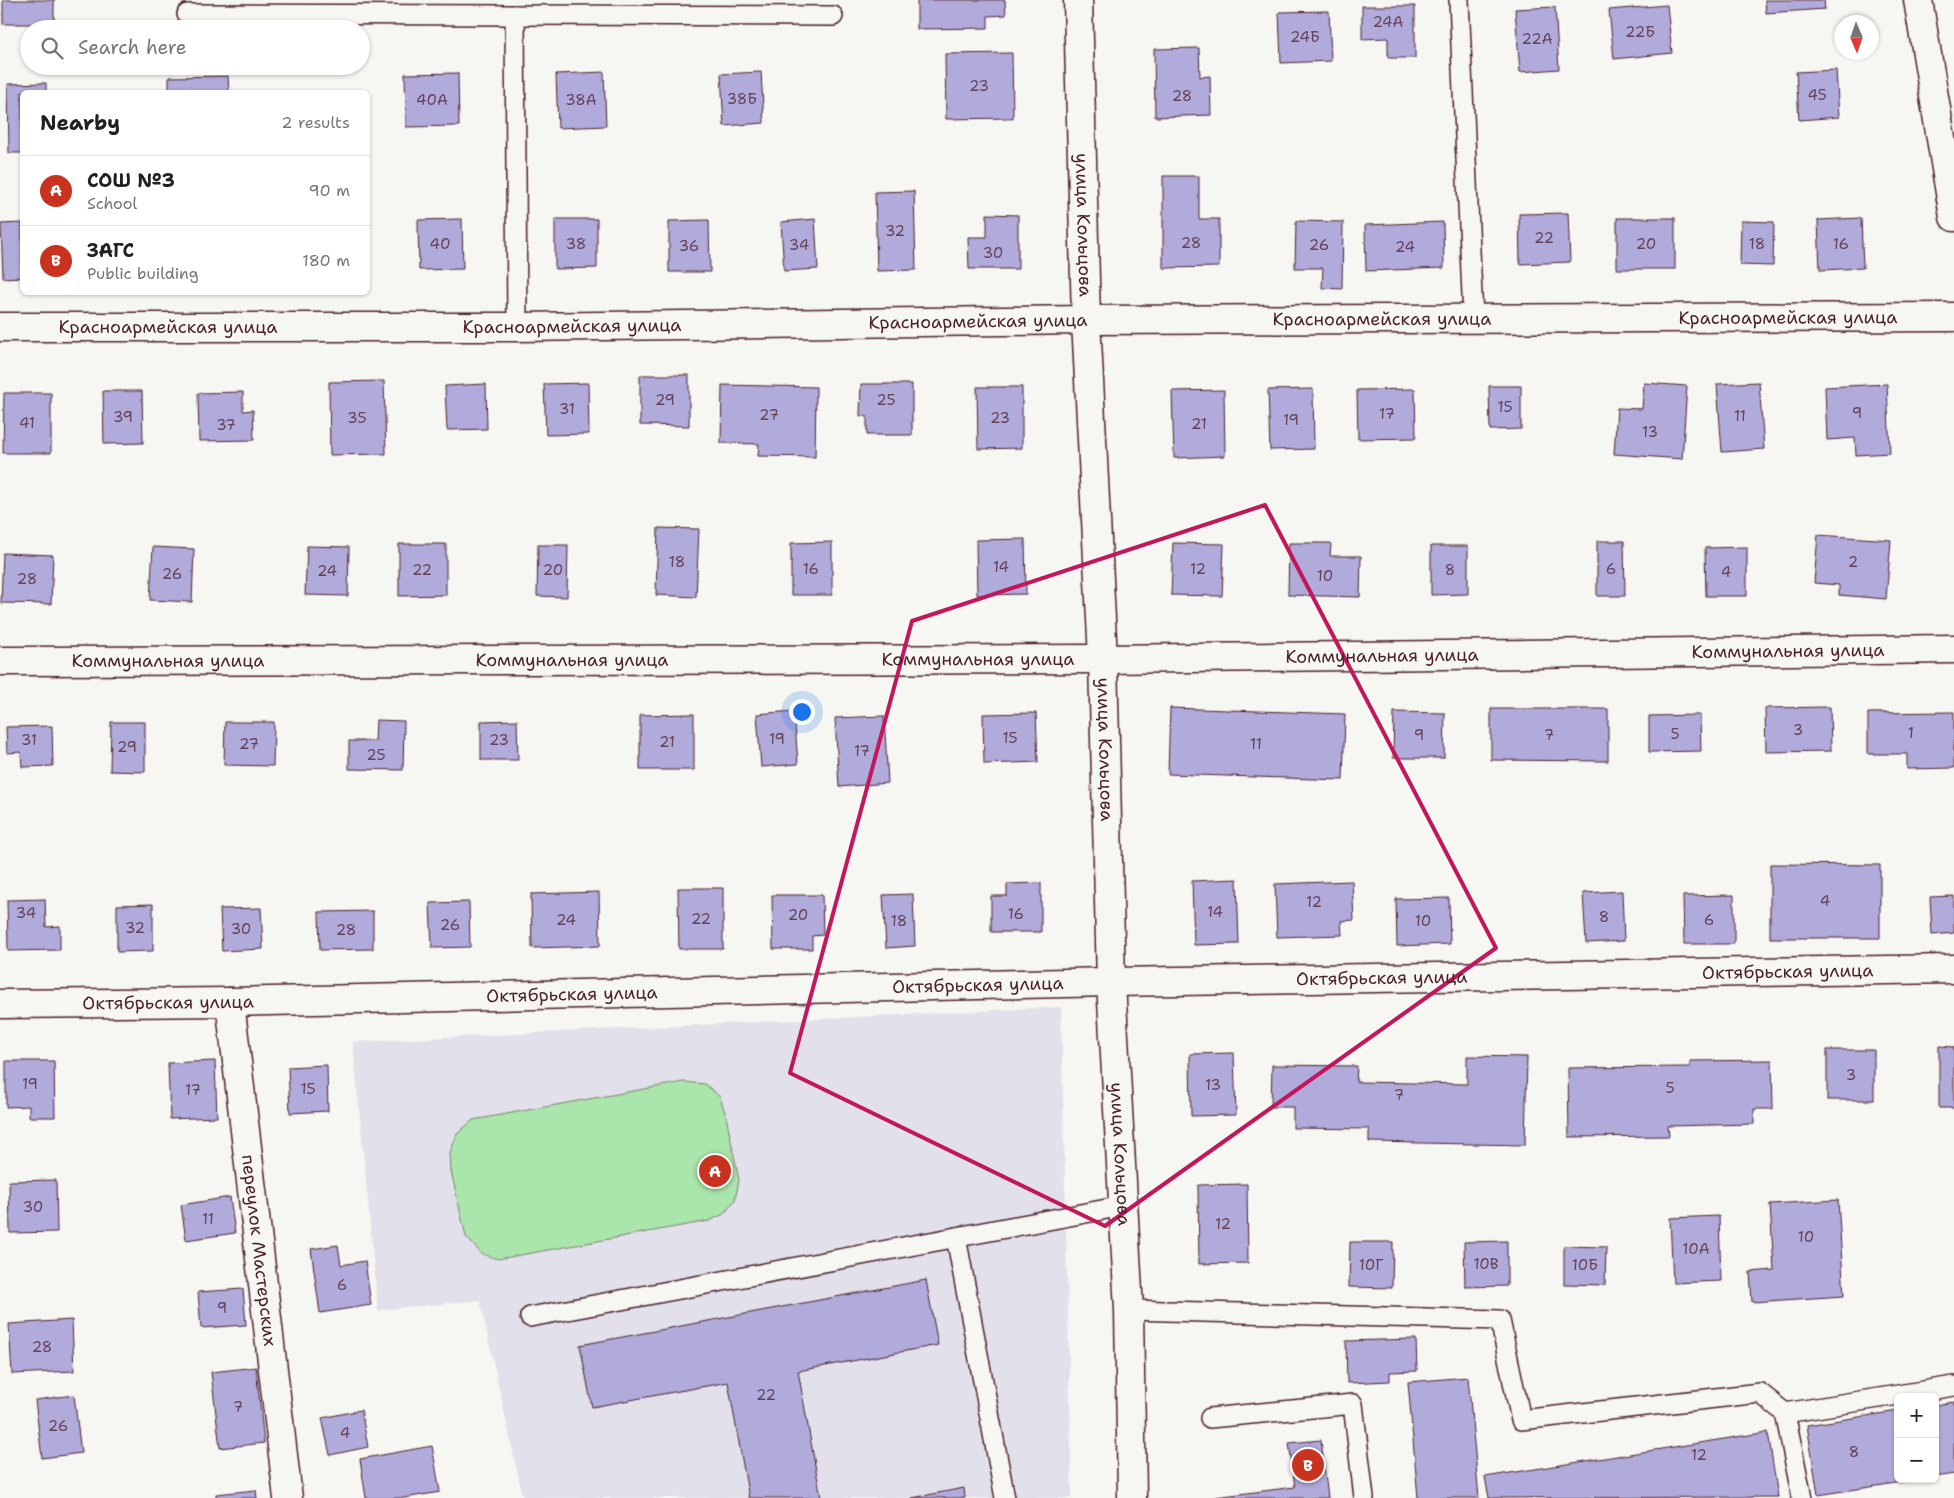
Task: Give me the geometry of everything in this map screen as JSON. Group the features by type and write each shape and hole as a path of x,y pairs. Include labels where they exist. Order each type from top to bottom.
{"street":[{"name":"улица Кольцова","path":"1078,0 1086,320 1103,659 1111,982 1129,1310 1132,1498"},
{"path":"1918,0 1954,217"},
{"name":"Красноармейская улица","path":"0,327 517,326 1086,320 1954,317"},
{"name":"Коммунальная улица","path":"0,661 1103,659 1954,648"},
{"name":"Октябрьская улица","path":"0,1004 230,1002 1111,982 1954,969"},
{"name":"переулок Мастерских","path":"230,1002 288,1498"}],"lane":[{"path":"1459,0 1473,318"},
{"path":"187,14 833,16"},
{"path":"515,15 517,326"},
{"path":"530,1317 1123,1206"},
{"path":"956,1237 1005,1498"},
{"path":"1129,1310 1500,1320 1521,1420 1760,1393 1785,1413 1802,1498"},
{"path":"1785,1413 1954,1386"},
{"path":"1210,1418 1353,1404 1364,1498"}],"highlighted area":[{"path":"1265,505 1496,948 1105,1226 790,1073 912,621"}],"shaded area":[{"path":"1061,1007 1072,1498 523,1498 480,1300 378,1310 353,1042"}],"green space":[{"path":"683,1082 705,1084 720,1097 726,1116 739,1180 735,1200 724,1214 709,1221 498,1259 482,1254 466,1237 451,1171 450,1153 457,1134 473,1120"}],"building":[{"path":"3,0 54,0 54,20 20,20 20,24 3,24"},
{"path":"917,0 1005,0 1006,15 988,16 988,28 917,29"},
{"path":"1765,0 1824,0 1825,9 1766,13"},
{"path":"1667,5 1672,53 1614,59 1609,10"},
{"path":"1362,6 1415,6 1415,58 1388,58 1388,38 1362,39"},
{"path":"1555,7 1559,69 1520,72 1515,9"},
{"path":"1329,11 1331,61 1281,63 1279,12"},
{"path":"1199,48 1200,77 1210,76 1211,115 1155,117 1154,49"},
{"path":"1012,53 1013,118 946,119 945,54"},
{"path":"1836,70 1839,117 1799,120 1796,72"},
{"path":"604,72 606,126 558,128 556,74"},
{"path":"761,72 764,123 724,126 721,74"},
{"path":"458,73 459,126 406,127 405,74"},
{"path":"228,76 229,90 169,90 169,77"},
{"path":"46,83 46,90 20,90 20,153 9,153 8,84"},
{"path":"1163,176 1199,176 1199,219 1219,219 1219,267 1163,268"},
{"path":"914,191 916,270 877,271 875,192"},
{"path":"1568,213 1570,262 1520,264 1519,214"},
{"path":"987,214 1018,215 1018,269 969,269 968,237 987,237"},
{"path":"1617,218 1675,218 1675,269 1617,269"},
{"path":"1861,218 1863,268 1820,270 1818,220"},
{"path":"462,219 463,269 419,270 418,220"},
{"path":"555,219 597,219 597,268 555,269"},
{"path":"815,219 818,269 784,271 781,222"},
{"path":"709,220 710,272 669,272 669,221"},
{"path":"1296,221 1343,222 1342,289 1322,288 1323,268 1295,268"},
{"path":"1741,221 1774,222 1773,266 1740,265"},
{"path":"1443,222 1444,268 1366,271 1365,225"},
{"path":"20,223 20,277 3,278 1,224"},
{"path":"640,375 689,375 689,426 640,425"},
{"path":"384,381 386,454 330,455 329,382"},
{"path":"1759,382 1764,449 1722,452 1717,384"},
{"path":"588,383 589,434 546,435 544,384"},
{"path":"1644,383 1687,386 1682,459 1614,454 1617,408 1642,409"},
{"path":"486,384 487,429 447,430 445,386"},
{"path":"861,384 912,384 912,435 867,435 867,416 860,416"},
{"path":"1887,384 1890,453 1856,455 1855,438 1827,440 1825,387"},
{"path":"722,385 816,387 815,457 758,456 759,444 721,443"},
{"path":"1489,386 1521,386 1521,429 1490,430"},
{"path":"977,387 1022,387 1022,448 978,449"},
{"path":"1313,389 1314,449 1270,450 1268,390"},
{"path":"1415,389 1416,438 1358,439 1357,390"},
{"path":"1224,390 1225,456 1174,458 1172,391"},
{"path":"103,391 142,391 143,443 104,444"},
{"path":"243,392 243,411 253,410 254,440 199,441 198,393"},
{"path":"4,393 51,393 51,453 3,453"},
{"path":"658,528 699,529 696,597 656,595"},
{"path":"1818,535 1891,540 1886,599 1839,595 1839,585 1814,583"},
{"path":"1025,539 1026,594 977,595 976,540"},
{"path":"1597,541 1624,541 1625,596 1597,596"},
{"path":"832,542 832,595 791,595 791,543"},
{"path":"1173,543 1224,544 1222,596 1171,595"},
{"path":"1289,543 1331,543 1330,556 1361,556 1360,597 1288,595"},
{"path":"399,544 446,544 446,595 399,596"},
{"path":"538,545 568,545 567,597 537,596"},
{"path":"307,546 349,547 348,596 305,595"},
{"path":"1431,546 1468,546 1468,594 1431,595"},
{"path":"153,547 194,549 192,602 150,600"},
{"path":"1747,547 1747,596 1706,596 1705,548"},
{"path":"3,553 53,555 51,604 1,603"},
{"path":"1830,707 1831,751 1766,752 1765,708"},
{"path":"1170,708 1345,714 1343,780 1168,774"},
{"path":"1491,709 1608,709 1608,761 1491,760"},
{"path":"794,711 798,764 761,767 757,714"},
{"path":"1394,712 1445,713 1444,758 1393,758"},
{"path":"1954,712 1954,768 1907,769 1907,754 1868,754 1868,713"},
{"path":"1036,713 1038,762 984,764 983,714"},
{"path":"694,714 694,770 640,770 640,715"},
{"path":"1700,715 1701,751 1649,752 1649,716"},
{"path":"884,716 888,783 839,787 835,718"},
{"path":"376,720 404,721 403,770 349,769 349,741 375,741"},
{"path":"517,720 518,760 481,760 481,721"},
{"path":"111,722 145,722 145,772 110,771"},
{"path":"225,722 274,722 273,766 224,765"},
{"path":"52,726 53,766 22,767 21,752 7,753 6,727"},
{"path":"1770,864 1880,865 1880,938 1770,938"},
{"path":"1237,879 1239,944 1194,945 1192,881"},
{"path":"1352,881 1354,920 1341,921 1342,935 1277,937 1275,884"},
{"path":"1041,883 1041,932 991,932 991,896 1007,896 1007,884"},
{"path":"678,888 723,888 723,949 679,949"},
{"path":"1622,891 1624,941 1586,943 1583,893"},
{"path":"599,892 600,946 532,948 531,894"},
{"path":"913,894 915,946 886,948 883,895"},
{"path":"772,895 822,895 823,935 812,936 812,949 773,949"},
{"path":"1734,895 1734,944 1684,944 1683,896"},
{"path":"1954,896 1954,933 1932,935 1930,897"},
{"path":"1449,898 1450,944 1397,946 1396,899"},
{"path":"45,899 46,927 60,926 60,950 8,951 7,900"},
{"path":"469,902 470,947 432,948 430,903"},
{"path":"153,904 153,951 117,952 117,905"},
{"path":"261,908 263,949 222,951 220,909"},
{"path":"373,911 373,949 320,950 319,912"},
{"path":"1939,1046 1954,1047 1954,1108 1939,1108"},
{"path":"1827,1050 1874,1050 1874,1100 1827,1100"},
{"path":"1234,1053 1236,1115 1191,1116 1190,1054"},
{"path":"1467,1056 1527,1057 1525,1145 1369,1142 1369,1129 1293,1128 1293,1107 1271,1107 1272,1065 1357,1066 1356,1082 1467,1084"},
{"path":"1772,1060 1773,1109 1754,1109 1754,1124 1668,1126 1669,1136 1569,1137 1568,1068 1690,1067 1690,1061"},
{"path":"6,1061 54,1061 55,1117 29,1117 29,1106 6,1107"},
{"path":"215,1061 217,1117 170,1119 168,1063"},
{"path":"327,1065 328,1111 290,1113 288,1067"},
{"path":"56,1180 57,1232 10,1233 9,1181"},
{"path":"1247,1184 1248,1263 1199,1264 1198,1185"},
{"path":"230,1197 235,1233 186,1240 181,1205"},
{"path":"1838,1200 1844,1296 1752,1302 1750,1272 1774,1270 1770,1204"},
{"path":"1719,1216 1721,1281 1673,1283 1670,1218"},
{"path":"1507,1241 1507,1286 1465,1287 1464,1242"},
{"path":"1350,1242 1393,1242 1392,1288 1349,1287"},
{"path":"338,1245 341,1265 365,1261 371,1305 320,1313 311,1249"},
{"path":"1564,1246 1606,1247 1605,1285 1564,1284"},
{"path":"926,1280 938,1345 798,1371 821,1498 749,1498 728,1382 592,1407 580,1345"},
{"path":"243,1289 246,1325 201,1328 198,1292"},
{"path":"72,1320 74,1371 12,1374 9,1324"},
{"path":"1416,1339 1417,1371 1390,1372 1390,1381 1347,1383 1346,1341"},
{"path":"256,1367 264,1443 220,1448 211,1372"},
{"path":"1468,1377 1479,1498 1418,1498 1408,1382"},
{"path":"74,1395 81,1453 42,1458 35,1400"},
{"path":"1954,1402 1954,1474 1939,1476 1939,1438 1939,1404"},
{"path":"361,1410 368,1447 330,1455 322,1418"},
{"path":"1894,1412 1894,1483 1896,1483 1818,1495 1807,1425"},
{"path":"1768,1432 1778,1497 1489,1498 1485,1477"},
{"path":"1321,1440 1328,1498 1207,1498 1295,1487 1289,1443"},
{"path":"432,1446 440,1492 404,1498 366,1498 360,1459"},
{"path":"964,1488 965,1498 912,1498"},
{"path":"256,1490 257,1498 216,1498 216,1494"}],"place":[{"name":"СОШ №3","path":"715,1171"},
{"name":"ЗАГС","path":"1308,1465"}]}
